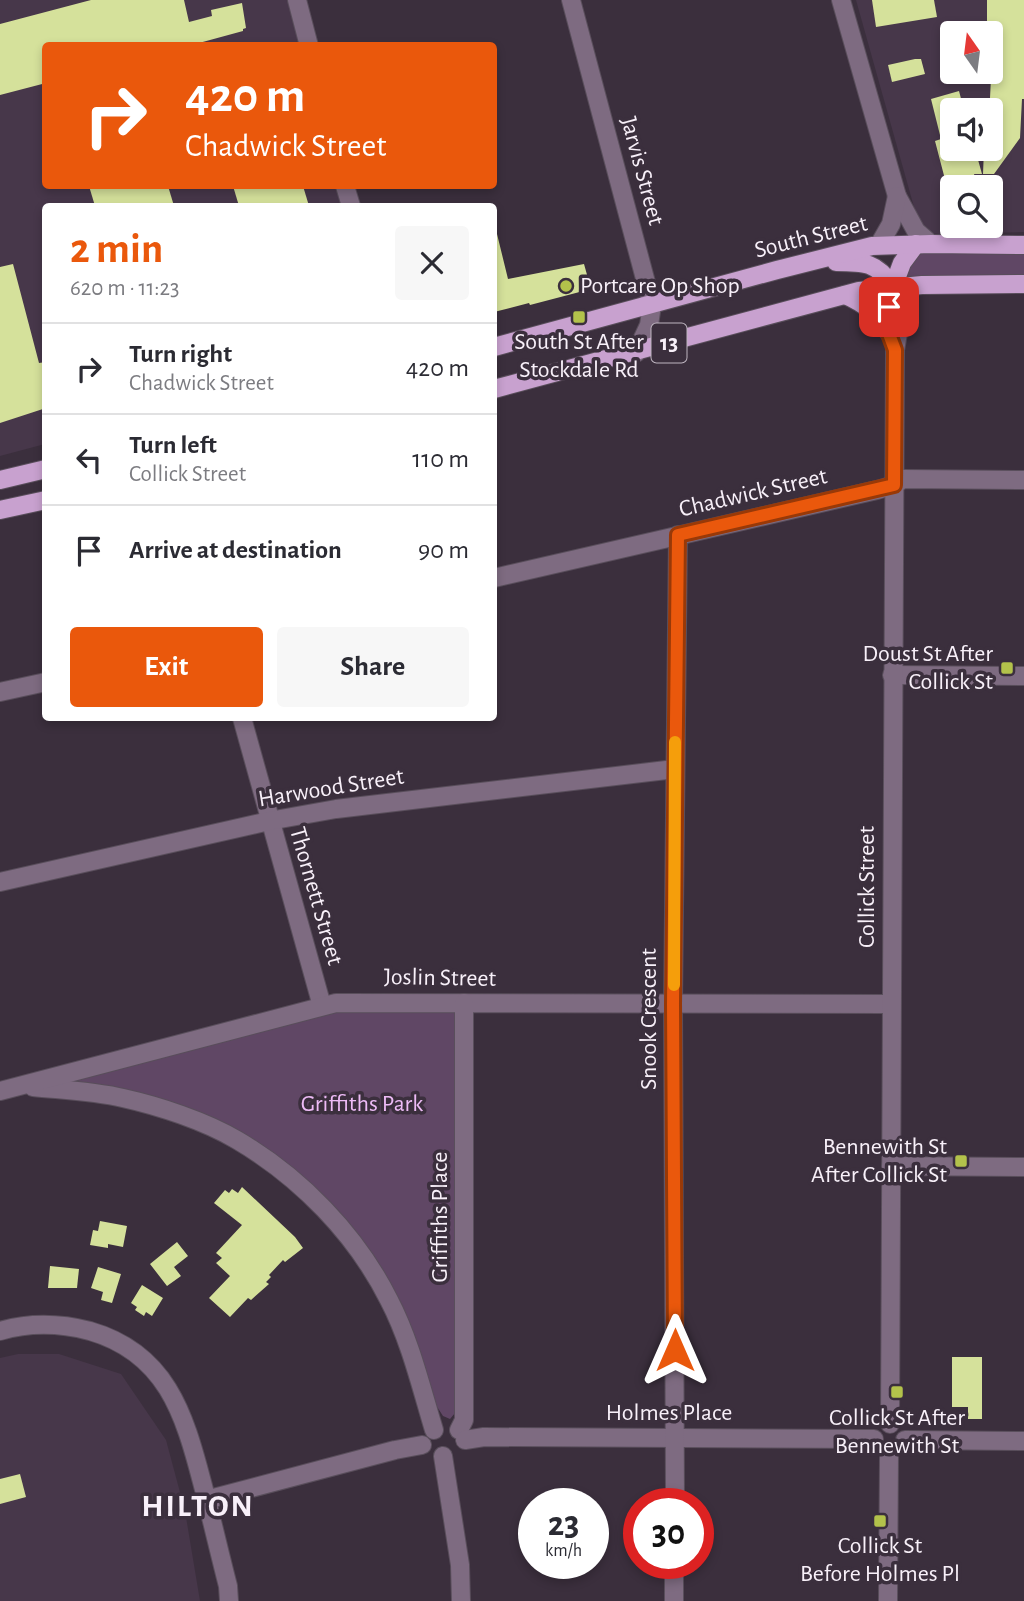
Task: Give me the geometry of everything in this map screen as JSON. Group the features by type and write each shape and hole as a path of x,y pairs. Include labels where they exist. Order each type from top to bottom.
{"main road":[{"path":"893,287 902,263 923,244"},
{"name":"South Street","path":"497,346 879,245 1024,245"},
{"path":"812,261 861,262 874,266 884,273 893,287"},
{"name":"13","path":"497,388 845,295 893,287 974,283 1024,284"},
{"path":"845,295 856,299 873,312 892,342"},
{"path":"0,480 42,470"},
{"path":"0,510 42,501"}],"street":[{"path":"297,0 308,42"},
{"name":"Jarvis Street","path":"571,0 652,305"},
{"path":"841,0 897,197 923,244"},
{"path":"879,245 891,225 897,197"},
{"name":"Collick Street","path":"890,1424 894,485 889,300 893,287"},
{"path":"636,353 649,325 652,305"},
{"name":"Chadwick Street","path":"497,577 894,485 904,479 1024,480"},
{"name":"Snook Crescent","path":"674,1488 673,1004 678,535"},
{"path":"892,675 1024,676"},
{"path":"0,692 42,683"},
{"name":"Thornett Street","path":"243,721 322,1006"},
{"name":"Harwood Street","path":"0,882 269,821 336,809 674,769"},
{"name":"Joslin Street","path":"0,1091 322,1006 359,1002 891,1004"},
{"name":"Griffiths Place","path":"462,1435 464,1003"},
{"path":"24,1086 122,1098 211,1128 236,1140 310,1194 346,1236 386,1293 398,1319 434,1430"},
{"path":"891,1166 1024,1167"},
{"path":"0,1331 17,1326 42,1324 100,1334 134,1352 171,1393 187,1427 228,1586 229,1601"},
{"path":"890,1424 899,1427 905,1440 898,1452 890,1455 876,1448 874,1439 881,1427 890,1424"},
{"path":"450,1427 462,1435 458,1450 443,1456 426,1454 422,1445 426,1435 434,1430 450,1427"},
{"name":"Holmes Place","path":"462,1435 874,1439"},
{"path":"905,1440 1024,1441"},
{"path":"206,1500 422,1445"},
{"path":"888,1601 890,1455"},
{"path":"443,1456 460,1565 461,1601"},
{"path":"674,1579 674,1601"}],"shaded area":[{"path":"0,0 307,0 317,42 42,42 42,189 353,189 356,203 42,203 42,445 0,456"},
{"path":"856,0 1024,0 1024,232 1003,232 1003,175 940,175 938,234 921,232"},
{"path":"18,1354 59,1354 121,1374 166,1440 185,1511 200,1601 0,1601 0,1358"}],"green space":[{"path":"922,252 1024,253 1024,275 905,278 913,258"},
{"name":"Griffiths Park","path":"459,1009 457,1382 455,1413 450,1419 443,1416 434,1402 403,1317 276,1158 78,1085 78,1075 321,1011"}],"building":[{"path":"91,0 184,0 189,22 212,16 211,10 242,3 246,28 203,42 42,42 42,84 0,95 0,24"},
{"path":"872,0 934,0 937,17 876,27"},
{"path":"987,0 1024,0 1024,99 1020,138 994,174 983,174 984,161 1003,161 1003,98 990,98 991,84 1003,84 1003,21 987,21"},
{"path":"921,59 925,74 892,82 888,65"},
{"path":"959,91 961,98 940,98 940,135 931,99"},
{"path":"940,139 940,160 935,141"},
{"path":"940,161 978,161 982,174 974,175 944,175"},
{"path":"90,189 169,189 173,203 94,203"},
{"path":"234,189 304,189 308,203 238,203"},
{"path":"497,234 508,279 584,264 591,289 530,305 529,303 497,311"},
{"path":"13,264 39,363 42,363 42,409 0,423 0,267"},
{"path":"242,1187 295,1237 303,1248 285,1262 283,1260 269,1275 271,1277 266,1282 269,1284 251,1300 248,1298 230,1317 209,1298 230,1276 216,1263 222,1258 216,1253 242,1225 214,1203 225,1190 229,1193 232,1189 238,1193"},
{"path":"100,1221 127,1226 123,1247 90,1245 93,1230 98,1231"},
{"path":"177,1242 188,1256 174,1267 181,1276 167,1286 150,1264"},
{"path":"50,1266 79,1269 77,1288 48,1288"},
{"path":"98,1267 121,1274 112,1303 101,1300 103,1292 91,1288"},
{"path":"142,1285 163,1298 152,1316 146,1312 144,1316 135,1310 137,1307 131,1303"},
{"path":"952,1357 982,1357 982,1419 968,1419 968,1407 952,1407"},
{"path":"20,1474 26,1497 0,1504 0,1479"}],"slow traffic":[{"path":"674,985 675,742"}],"place":[{"name":"Portcare Op Shop","path":"566,286"},
{"name":"South St After Stockdale Rd","path":"579,317"},
{"name":"Doust St After Collick St","path":"1007,668"},
{"name":"Bennewith St After Collick St","path":"961,1161"},
{"name":"Collick St After Bennewith St","path":"897,1392"},
{"name":"Collick St Before Holmes Pl","path":"880,1521"}],"district":[{"name":"HILTON","path":"198,1506"}],"route":[{"path":"675,1350 673,1004 678,535 894,485 895,350 889,334 889,307"}]}
